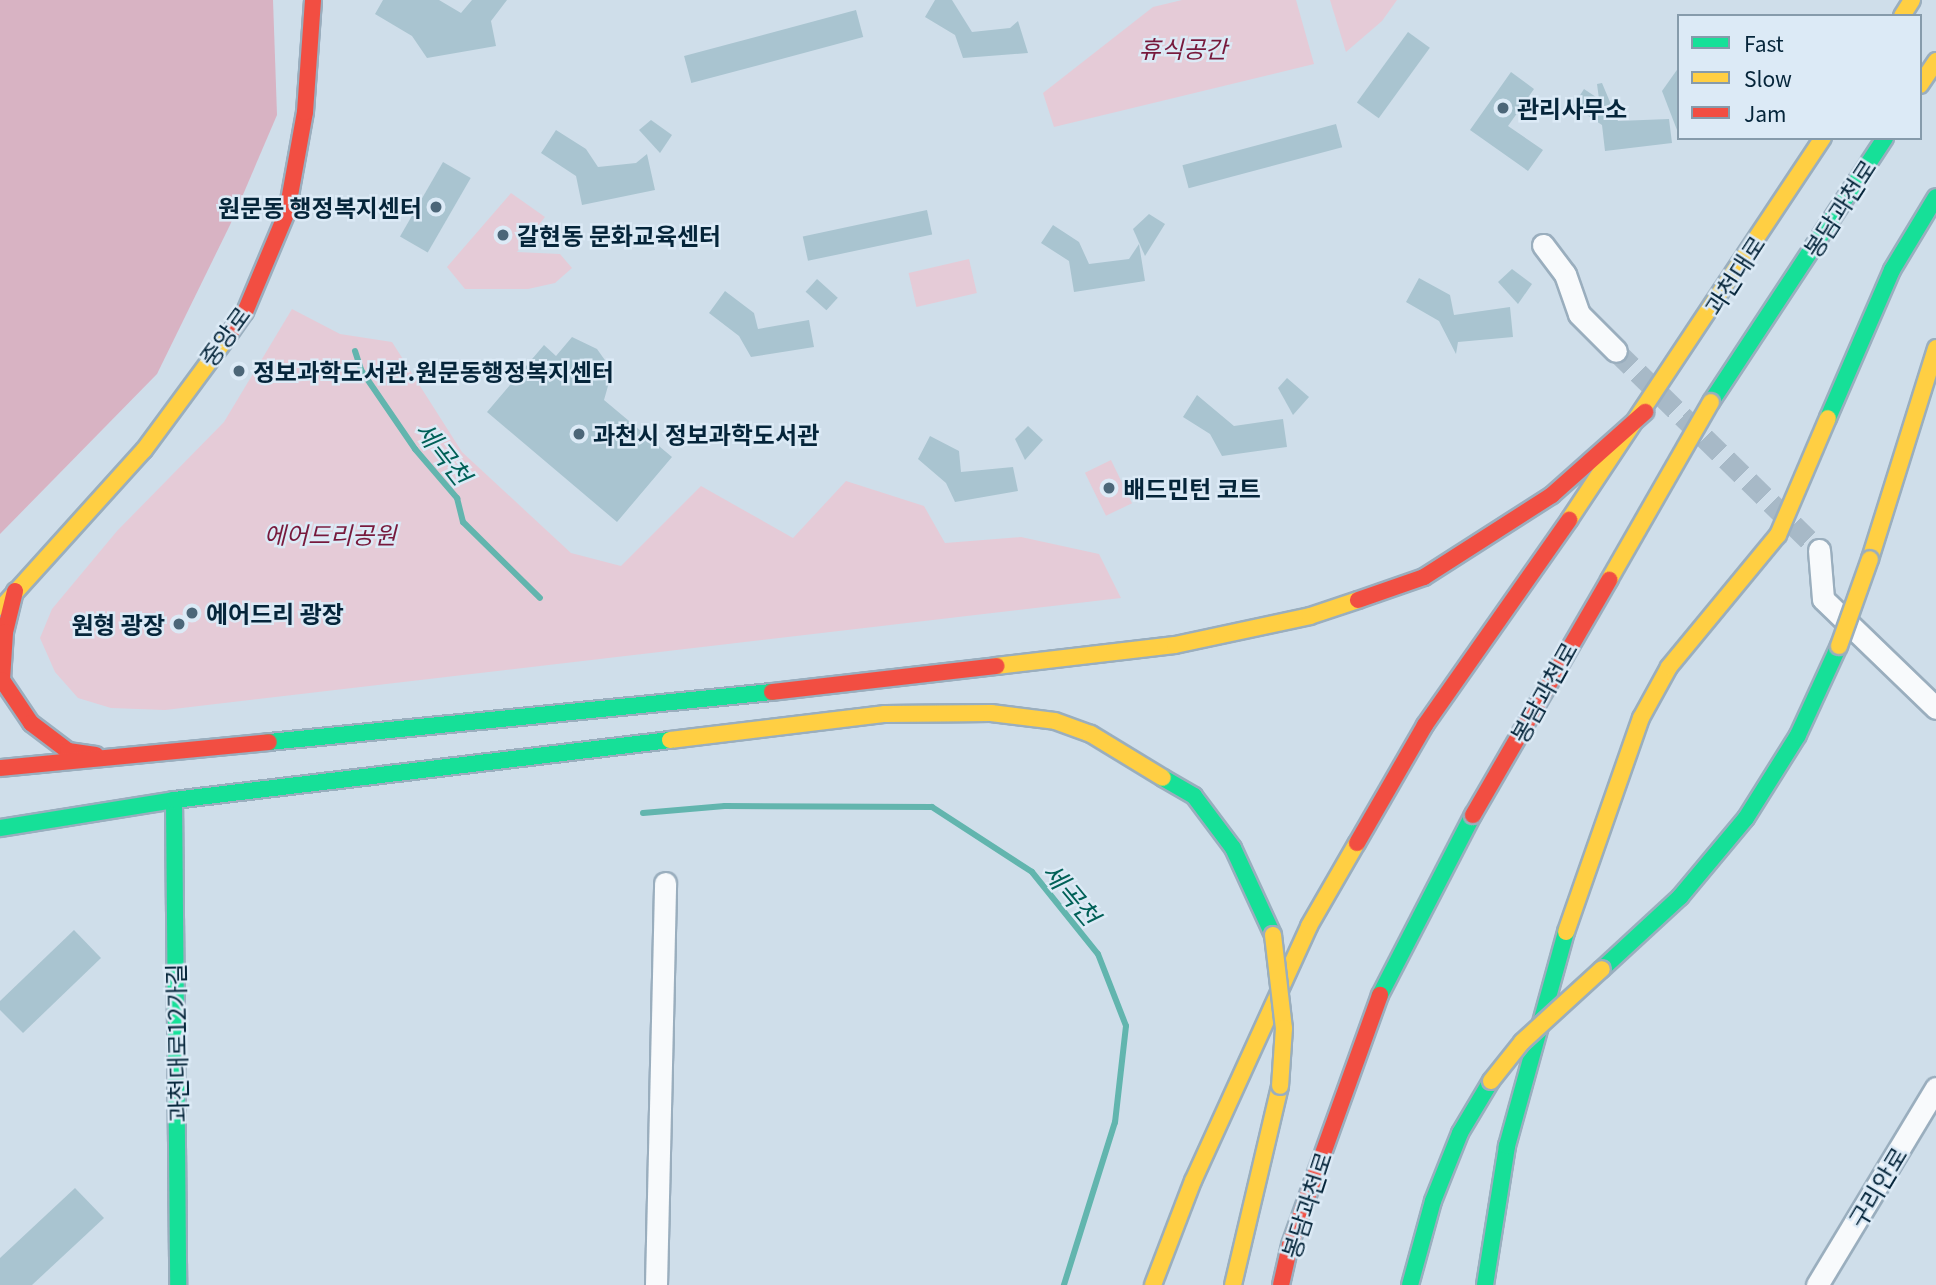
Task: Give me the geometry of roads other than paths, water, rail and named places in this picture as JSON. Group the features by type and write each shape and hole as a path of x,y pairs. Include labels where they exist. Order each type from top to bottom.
{"main road":[{"name":"중앙로","path":"0,610 144,450 245,312 287,212 305,112 313,0"},
{"path":"1922,82 1936,61"},
{"name":"과천대로","path":"1646,412 1821,140"},
{"name":"봉담과천로","path":"1281,1285 1290,1245 1376,1004 1473,815 1711,401 1884,140"},
{"path":"1485,1285 1507,1146 1549,981 1641,718 1669,667 1700,626 1778,536 1892,270 1936,197"},
{"path":"1410,1285 1433,1201 1460,1133 1491,1081 1522,1042 1680,897 1746,818 1798,735 1839,646 1870,559 1936,348"},
{"path":"0,768 987,667 1175,645 1310,616 1424,577 1552,495 1646,412"},
{"path":"1153,1285 1193,1181 1309,926 1425,725 1646,412"},
{"path":"15,591 5,632 2,680 31,723 68,751 109,756"},
{"path":"0,828 174,800 885,714 991,713 1055,721 1142,761 1194,796 1233,848 1273,935 1284,1028 1280,1086 1233,1285"},
{"name":"과천대로12가길","path":"174,800 178,1285"}],"street":[{"path":"1543,245 1565,274 1579,314 1616,351"},
{"path":"1819,550 1823,599 1936,708"},
{"path":"656,1285 665,883"},
{"name":"구리안로","path":"1817,1285 1936,1088"}],"waterway":[{"name":"세곡천","path":"355,351 361,370 415,449 457,498 463,522 540,598"},
{"name":"세곡천","path":"643,813 725,806 932,807 1032,872 1098,954 1126,1026 1115,1122 1064,1285"}],"tunnel":[{"path":"1616,351 1819,550"}],"place":[{"name":"관리사무소","path":"1503,108"},
{"name":"원문동 행정복지센터","path":"436,207"},
{"name":"갈현동 문화교육센터","path":"503,235"},
{"name":"정보과학도서관.원문동행정복지센터","path":"239,371"},
{"name":"과천시 정보과학도서관","path":"579,434"},
{"name":"배드민턴 코트","path":"1109,488"},
{"name":"에어드리 광장","path":"192,613"},
{"name":"원형 광장","path":"179,624"}],"park label":[{"name":"휴식공간","path":"1183,48"},
{"name":"에어드리공원","path":"330,534"}]}
